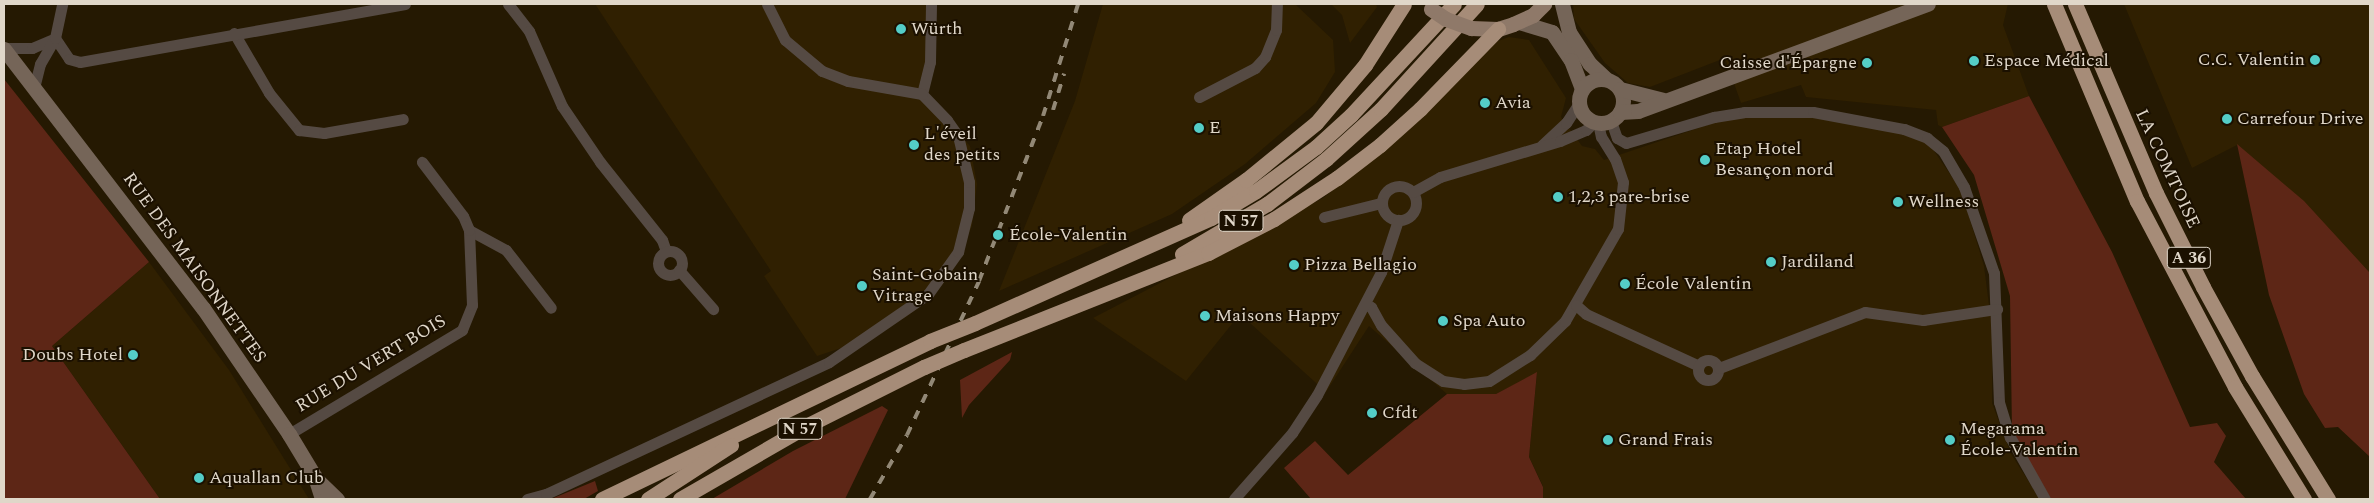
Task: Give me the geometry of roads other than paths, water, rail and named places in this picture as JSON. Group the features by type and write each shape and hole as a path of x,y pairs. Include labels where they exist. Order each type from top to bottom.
{"highway":[{"name":"N 57","path":"1140,251 1246,180 1316,123 1365,65 1404,4"},
{"name":"N 57","path":"648,499 777,417 930,341 1140,251 1236,205 1303,157 1368,98 1454,4"},
{"name":"N 57","path":"1058,312 1201,244 1287,190 1363,127 1477,4"},
{"name":"A 36","path":"2054,4 2137,201 2234,387 2304,499"},
{"name":"LA COMTOISE","path":"2075,4 2156,193 2203,287 2252,376 2328,499"},
{"name":"N 57","path":"680,499 808,425 924,367 1208,253 1305,199 1393,134 1498,28"},
{"path":"602,499 675,462 777,417"}],"main road":[{"name":"N 57","path":"1429,6 1446,19 1471,28 1498,28 1519,22 1544,4"}],"street":[{"path":"34,88 40,64 54,38 62,4"},
{"path":"54,38 68,59 80,62 405,4"},
{"path":"508,4 529,31 562,106 600,162 662,240 666,251"},
{"path":"527,499 546,494 829,362 928,294 958,252 964,237 970,208 969,182 964,154 947,120 922,94 848,81 822,71 785,40 767,4"},
{"path":"922,94 930,62 931,4"},
{"path":"1199,97 1255,68 1265,57 1276,30 1277,4"},
{"path":"1562,4 1564,21 1576,44 1590,64 1620,89 1638,96 1663,100"},
{"path":"1413,192 1440,177 1539,147 1586,130 1606,119 1638,111 1663,100 1928,4"},
{"path":"1519,22 1552,32 1571,60 1584,115 1606,119 1621,143 1643,139 1714,116 1773,110 1860,118 1927,138 1943,152 1964,187 1994,273 1997,309 1999,402 2010,437 2045,499"},
{"path":"234,33 269,94 299,130 324,132 403,119"},
{"name":"RUE DES MAISONNETTES","path":"4,48 32,48 54,38"},
{"name":"RUE DES MAISONNETTES","path":"4,48 203,308 315,477 337,499"},
{"path":"1539,147 1566,123 1580,96 1593,80 1606,79"},
{"path":"1365,304 1371,307 1381,325 1416,363 1443,381 1464,384 1489,381 1530,355 1565,322 1576,305 1583,284 1618,229 1622,213 1621,174 1601,137 1606,119 1624,101 1620,89"},
{"name":"RUE DU VERT BOIS","path":"288,434 462,330 472,305 469,230 463,216 422,162"},
{"path":"1393,186 1404,186 1413,192 1415,210 1408,218 1398,220 1384,213 1382,203 1385,193 1393,186"},
{"path":"1324,217 1382,203"},
{"path":"1234,499 1292,433 1341,352 1388,257 1398,220"},
{"path":"469,230 506,250 551,308"},
{"path":"666,251 679,255 680,270 713,309"},
{"path":"666,251 658,259 660,270 670,275 680,270"},
{"path":"1576,305 1586,314 1699,366"},
{"path":"1718,368 1866,312 1923,320 1997,309"},
{"path":"1699,366 1709,360 1718,368"},
{"path":"1699,366 1700,376 1707,380 1717,376 1718,368"},
{"name":"RUE DES MAISONNETTES","path":"315,477 322,499"}],"railway":[{"path":"870,499 907,435 979,281 1043,116 1078,4"},
{"path":"1053,110 1064,74"}],"place":[{"name":"Würth","path":"901,29"},
{"name":"C.C. Valentin","path":"2315,60"},
{"name":"Espace Médical","path":"1974,61"},
{"name":"Caisse d'Épargne","path":"1867,63"},
{"name":"Avia","path":"1485,103"},
{"name":"Carrefour Drive","path":"2227,119"},
{"name":"E","path":"1199,128"},
{"name":"L'éveil des petits","path":"914,145"},
{"name":"Etap Hotel Besançon nord","path":"1705,160"},
{"name":"1,2,3 pare-brise","path":"1558,197"},
{"name":"Wellness","path":"1898,202"},
{"name":"École-Valentin","path":"998,235"},
{"name":"Jardiland","path":"1771,262"},
{"name":"Pizza Bellagio","path":"1294,265"},
{"name":"École Valentin","path":"1625,284"},
{"name":"Saint-Gobain Vitrage","path":"862,286"},
{"name":"Maisons Happy","path":"1205,316"},
{"name":"Spa Auto","path":"1443,321"},
{"name":"Doubs Hotel","path":"133,355"},
{"name":"Cfdt","path":"1372,413"},
{"name":"Grand Frais","path":"1608,440"},
{"name":"Megarama École-Valentin","path":"1950,440"},
{"name":"Aquallan Club","path":"199,478"}]}
